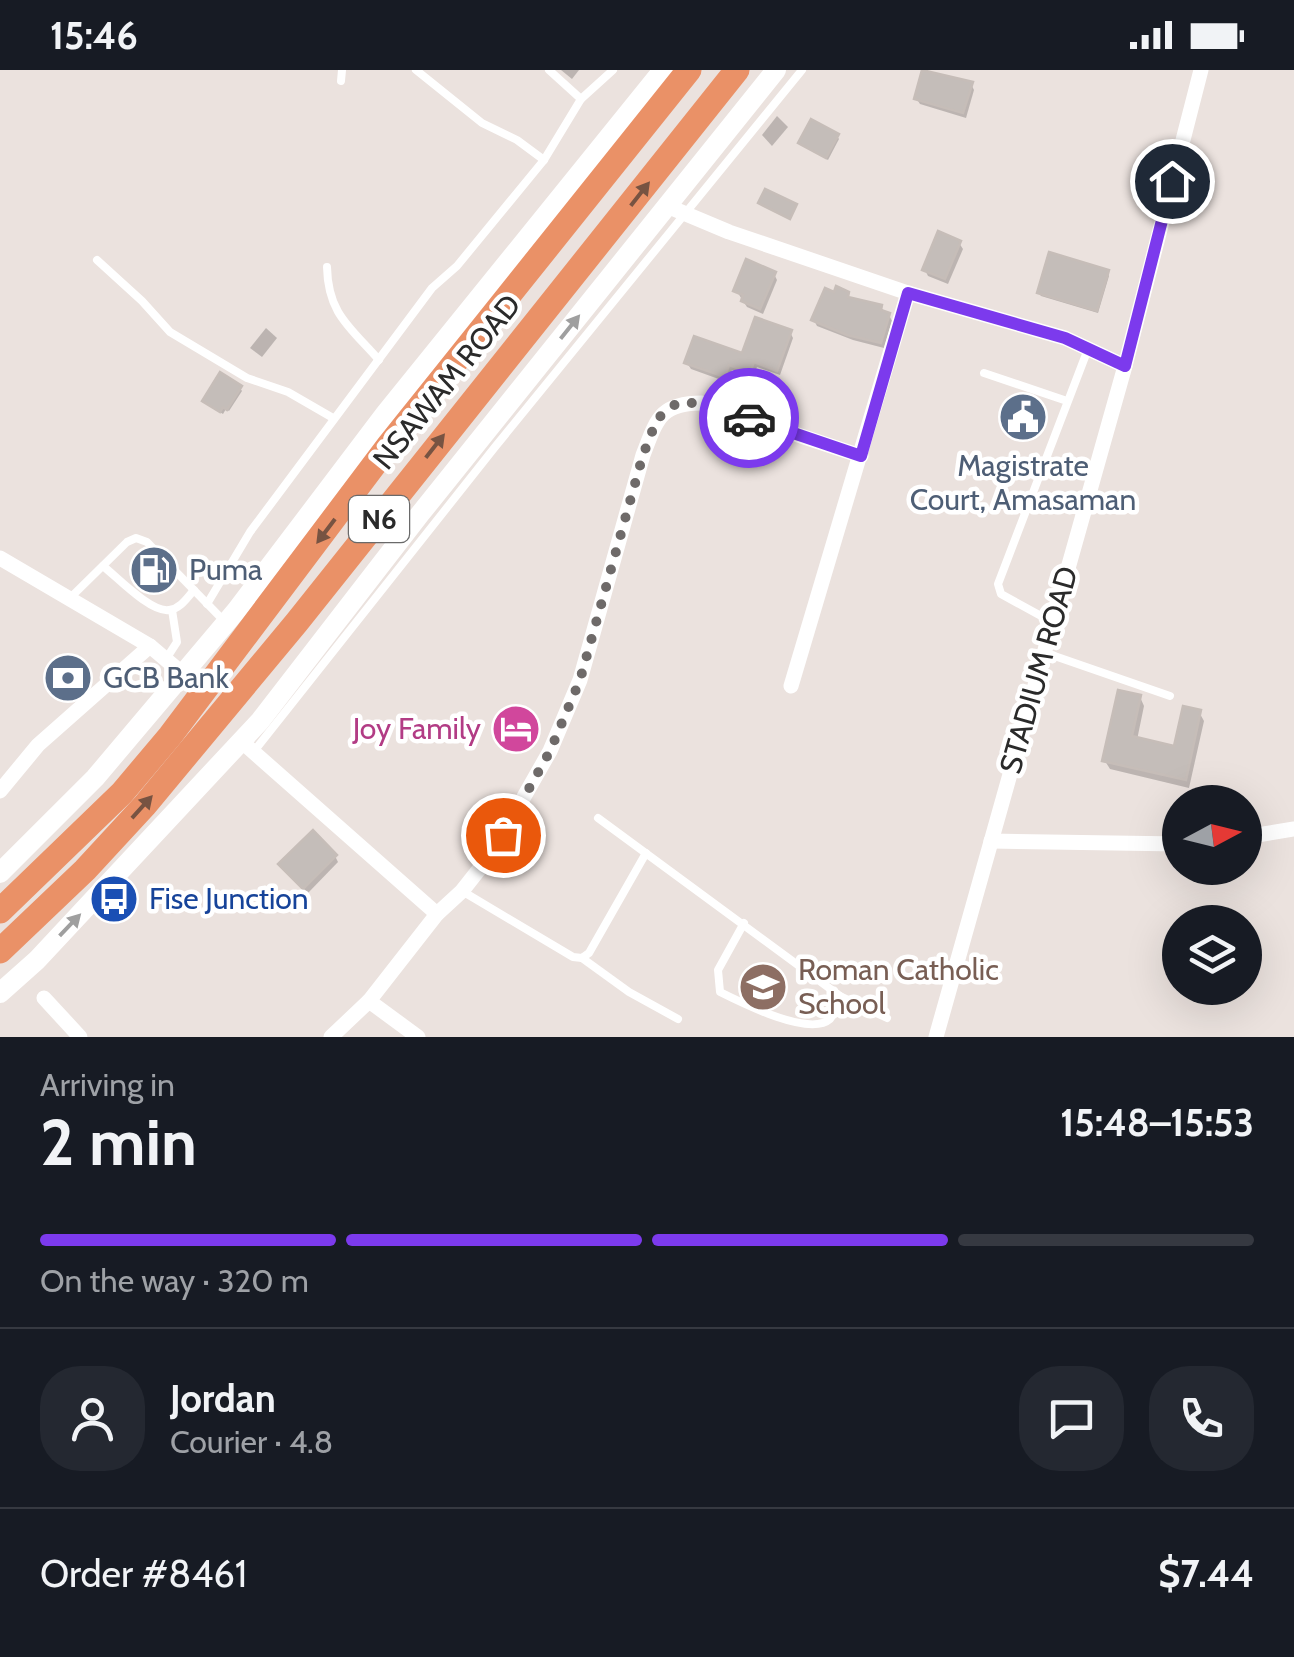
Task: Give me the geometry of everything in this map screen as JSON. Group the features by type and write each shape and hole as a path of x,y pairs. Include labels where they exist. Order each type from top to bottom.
{"highway":[{"name":"NSAWAM ROAD","path":"0,911 122,793 170,736 390,446 689,70"},
{"name":"NSAWAM ROAD","path":"0,951 85,870 145,805 297,622 737,70"}],"main road":[{"path":"0,873 96,778 226,623 385,414 663,70"},
{"path":"0,993 248,745 676,210 776,70"}],"street":[{"name":"STADIUM ROAD","path":"936,1037 1125,366 1201,70"},
{"path":"676,210 908,293 1002,318 1125,366"},
{"path":"792,686 908,293"},
{"path":"331,1037 369,1001 437,914 462,891 492,853 550,751 580,680 643,455 657,419 677,403 702,403 861,456"},
{"path":"4,568 69,598 150,646 183,674"},
{"path":"0,791 38,744 150,646"},
{"path":"248,745 437,914"},
{"path":"1262,835 1294,830"},
{"path":"991,841 1162,844"},
{"path":"44,998 80,1037"},
{"path":"369,1001 418,1037"}],"lane":[{"path":"340,81 342,70"},
{"path":"416,70 482,123 517,140 544,160"},
{"path":"548,70 580,100"},
{"path":"207,604 250,532 333,418 432,288 457,266 544,160 580,100 613,70"},
{"path":"676,210 802,70"},
{"path":"97,260 170,332 247,378 288,392 333,418"},
{"path":"326,267 327,292 340,317 379,360"},
{"path":"1052,622 1001,594 998,584 1088,349"},
{"path":"984,373 1067,401"},
{"path":"69,598 136,538 146,542 226,623"},
{"path":"102,566 154,608 172,610 194,590"},
{"path":"166,660 177,642 172,610"},
{"path":"1043,652 1170,696"},
{"path":"598,818 840,996 887,1018"},
{"path":"462,891 573,958 582,958 589,953 646,853"},
{"path":"744,923 718,970 720,992 790,1028 806,1031 820,1028 830,1020 840,996"},
{"path":"582,958 629,992 678,1019"}],"building":[{"path":"922,70 973,82 963,113 914,99"},
{"path":"811,119 839,134 826,158 798,143"},
{"path":"765,189 797,204 790,219 758,203"},
{"path":"938,231 961,241 945,279 922,270"},
{"path":"1049,252 1109,270 1097,311 1037,293"},
{"path":"746,259 776,272 760,309 741,301 743,295 733,291"},
{"path":"836,286 849,292 848,297 882,305 881,310 890,313 881,343 847,335 811,320 825,288 834,292"},
{"path":"755,317 792,330 777,371 754,362 750,373 729,365 725,377 684,363 694,336 742,353"},
{"path":"220,372 242,386 227,410 223,407 220,412 202,401"},
{"path":"1118,690 1141,695 1132,736 1174,746 1183,706 1201,710 1186,780 1102,761"},
{"path":"313,830 337,855 303,889 278,864"}],"way so far":[{"path":"503,835 550,751 580,680 643,455 657,419 677,403 702,403 749,418"}],"place":[{"name":"Magistrate Court, Amasaman","path":"1023,417"},
{"name":"Puma","path":"154,570"},
{"name":"GCB Bank","path":"68,678"},
{"name":"Joy Family","path":"516,729"},
{"name":"Fise Junction","path":"114,899"},
{"name":"Roman Catholic School","path":"763,987"}],"route":[{"path":"749,418 861,456 908,293 1065,338 1125,366 1172,181"}]}
